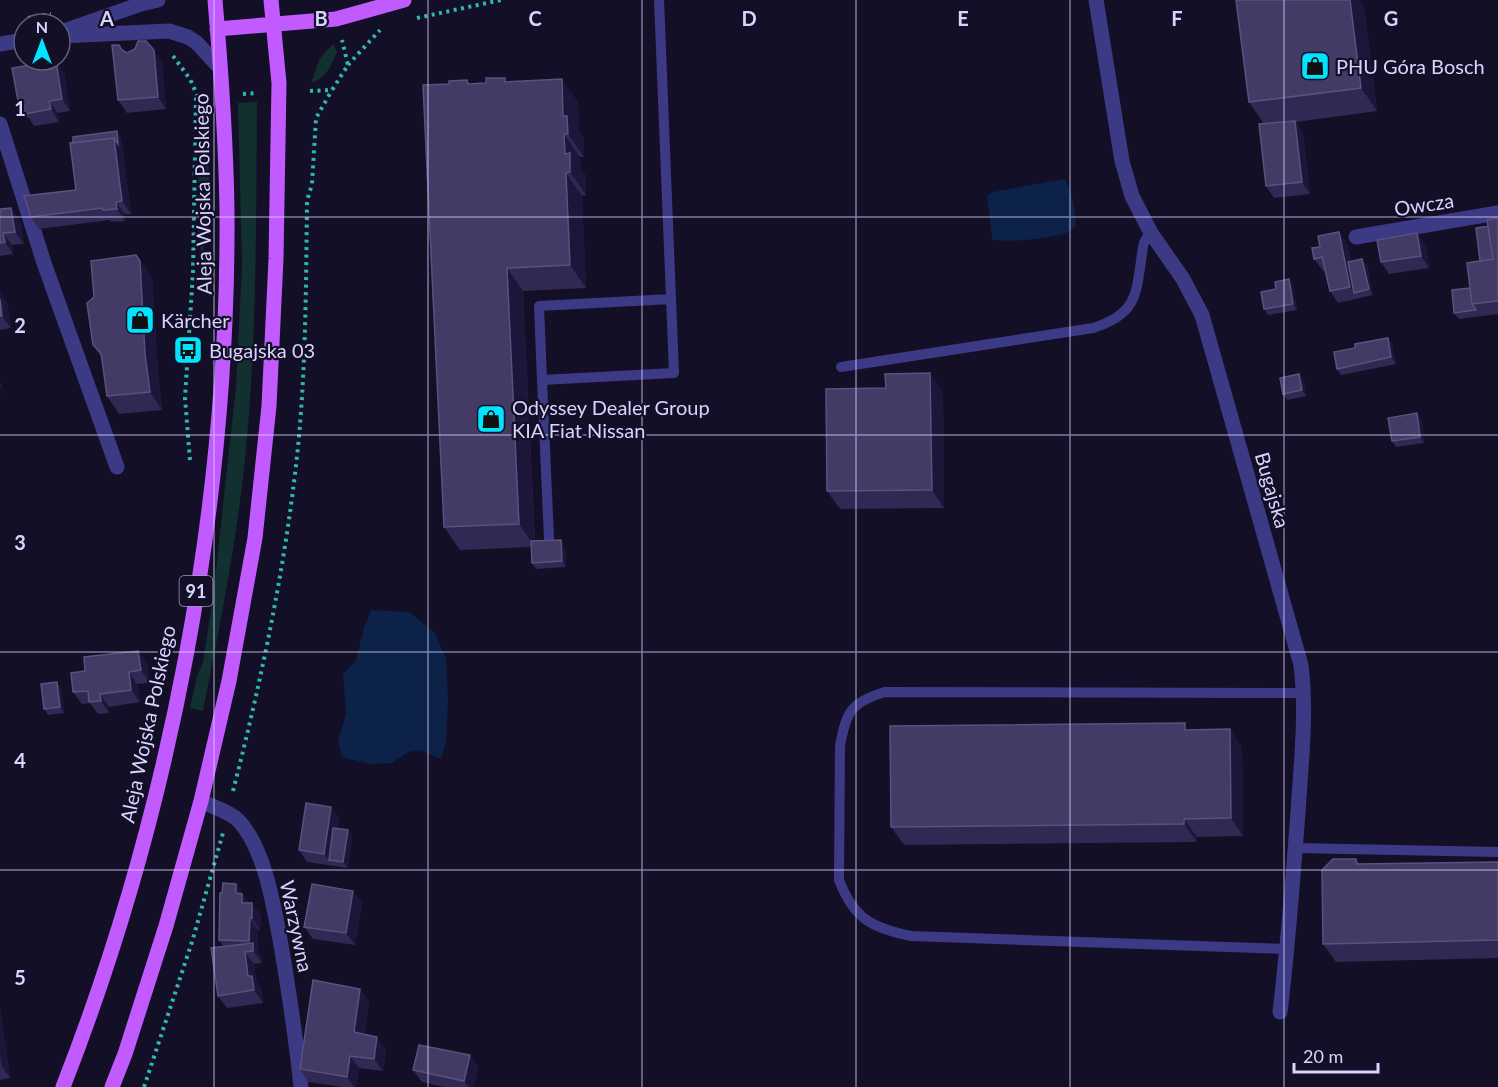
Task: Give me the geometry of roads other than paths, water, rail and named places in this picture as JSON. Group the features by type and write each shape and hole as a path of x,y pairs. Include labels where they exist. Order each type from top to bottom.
{"main road":[{"name":"Aleja Wojska Polskiego","path":"63,1087 83,1036 149,818 171,729 205,534 217,436 224,338 227,213 226,154 214,0"},
{"path":"112,1087 125,1054 166,926 201,801 230,681 255,538 264,458 276,259 279,83 271,0"},
{"path":"217,28 336,19 404,0"}],"street":[{"path":"72,30 158,0"},
{"name":"Bugajska","path":"1096,0 1122,162 1132,196 1151,233 1183,279 1202,315 1301,665 1305,693 1295,848 1280,1012"},
{"path":"72,34 169,31 197,43 220,68"},
{"path":"0,124 44,263 117,467"},
{"name":"Owcza","path":"1356,237 1498,213"},
{"name":"Warzywna","path":"201,801 229,814 249,835 271,892 291,1002 302,1087"}],"lane":[{"path":"542,380 674,373 659,0"},
{"path":"841,367 1093,328 1112,322 1122,316 1130,306 1138,284 1144,242 1151,233"},
{"path":"549,539 539,306 671,299"},
{"path":"1287,950 911,936 885,930 860,916 846,898 840,880 840,746 850,711 866,698 885,692 1305,693"},
{"path":"1295,848 1498,852"}],"water":[{"path":"1065,179 1072,195 1076,226 1068,232 1042,238 1018,241 992,239 987,195"},
{"path":"371,610 409,612 434,632 446,658 448,700 446,743 441,759 420,750 408,752 392,763 370,764 342,757 338,741 346,714 343,674 356,660"}],"place":[{"name":"PHU Góra Bosch","path":"1315,66"},
{"name":"Kärcher","path":"140,320"},
{"name":"Bugajska 03","path":"188,350"},
{"name":"Odyssey Dealer Group KIA Fiat Nissan","path":"491,419"}]}
